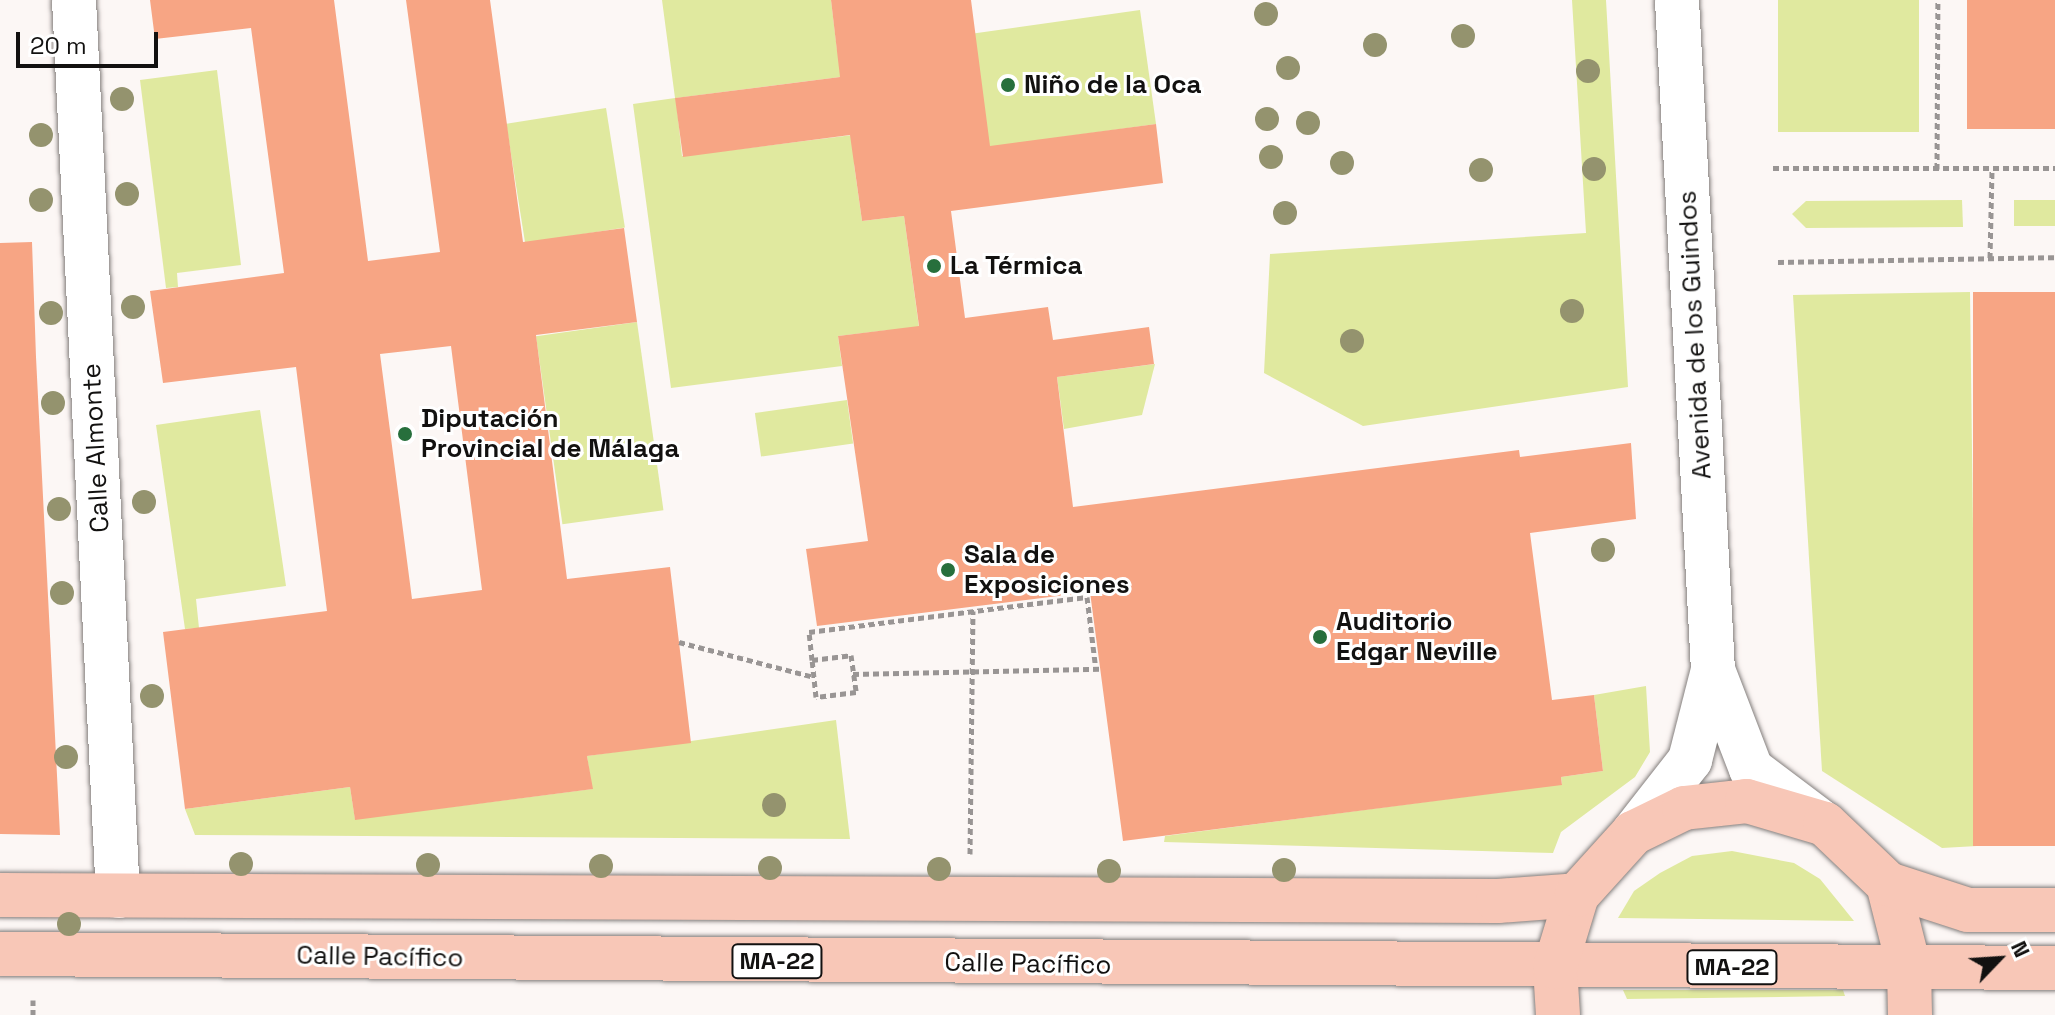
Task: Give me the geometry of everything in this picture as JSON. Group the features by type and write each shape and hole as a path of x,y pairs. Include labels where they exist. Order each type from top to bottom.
{"main road":[{"name":"Calle Almonte","path":"74,0 118,896"},
{"name":"Avenida de los Guindos","path":"1633,833 1690,760 1713,670 1677,0"},
{"name":"Avenida de los Guindos","path":"1713,670 1751,769 1825,824"},
{"path":"1558,1015 1555,967 1577,895 1633,833 1684,808 1747,801 1825,824 1888,884 1968,910 2055,910"},
{"path":"1888,884 1909,967 1910,1015"},
{"path":"0,895 1498,901 1577,895"},
{"name":"Calle Pacífico","path":"0,954 1555,967 2055,968"}],"path":[{"path":"1937,169 1938,0"},
{"path":"1773,168 2055,168"},
{"path":"1990,258 1992,169"},
{"path":"1778,262 2055,257"},
{"path":"812,660 851,655 853,674 856,692 816,697 814,677 812,660 809,632 1087,597 1098,670 853,674"},
{"path":"973,611 974,900"},
{"path":"679,642 814,677"}],"green space":[{"path":"662,0 831,0 837,50 887,71 676,98 682,156 893,130 854,164 862,221 904,216 923,357 889,330 838,336 842,366 671,388 633,104 675,98"},
{"path":"1572,0 1606,0 1628,387 1363,426 1264,373 1270,254 1586,233"},
{"path":"1778,0 1919,0 1919,132 1778,132"},
{"path":"1140,10 1156,124 945,154 929,40"},
{"path":"217,70 241,265 177,273 178,287 166,288 140,80"},
{"path":"606,108 625,228 525,243 506,124"},
{"path":"1962,200 1963,227 1806,228 1792,214 1806,201"},
{"path":"2014,200 2055,200 2055,226 2014,226"},
{"path":"1970,292 1977,846 1942,848 1822,771 1793,295"},
{"path":"637,322 663,510 562,524 536,336"},
{"path":"1155,364 1142,415 1064,429 1057,377"},
{"path":"847,400 853,444 761,457 755,413"},
{"path":"260,410 286,586 196,599 199,628 185,629 156,425"},
{"path":"1646,686 1650,752 1635,777 1561,832 1553,853 1164,842 1165,836 1562,784 1561,777 1603,771 1594,695"},
{"path":"836,720 850,839 195,835 185,809 350,787 355,819 592,789 587,756"},
{"path":"1732,851 1794,863 1820,879 1854,921 1618,918 1634,891 1660,873 1692,856"},
{"path":"1623,990 1843,990 1845,996 1627,999"}],"building":[{"path":"150,0 334,0 368,261 440,252 406,0 490,0 523,242 624,228 637,322 536,335 567,579 670,567 691,743 587,756 593,789 355,820 350,787 185,809 163,632 327,611 296,367 163,383 150,291 284,273 251,28 155,39","holes":["451,346 482,590 412,599 380,354"]},
{"path":"831,0 971,0 990,146 1156,124 1163,183 951,211 965,318 1048,307 1053,340 1149,327 1154,364 1057,377 1073,507 1519,450 1520,457 1631,443 1636,519 1530,533 1552,700 1594,695 1603,771 1561,777 1562,785 1123,841 1090,592 817,626 806,549 868,541 838,336 919,326 904,216 862,221 850,135 683,157 675,98 840,77"},
{"path":"1967,0 2055,0 2055,129 1967,129"},
{"path":"32,242 60,835 0,834 0,243"},
{"path":"1973,292 2055,292 2055,846 1973,846"}],"place":[{"name":"Niño de la Oca","path":"1008,85"},
{"name":"La Térmica","path":"934,266"},
{"name":"Diputación Provincial de Málaga","path":"405,434"},
{"name":"Sala de Exposiciones","path":"948,570"},
{"name":"Auditorio Edgar Neville","path":"1320,637"}]}
